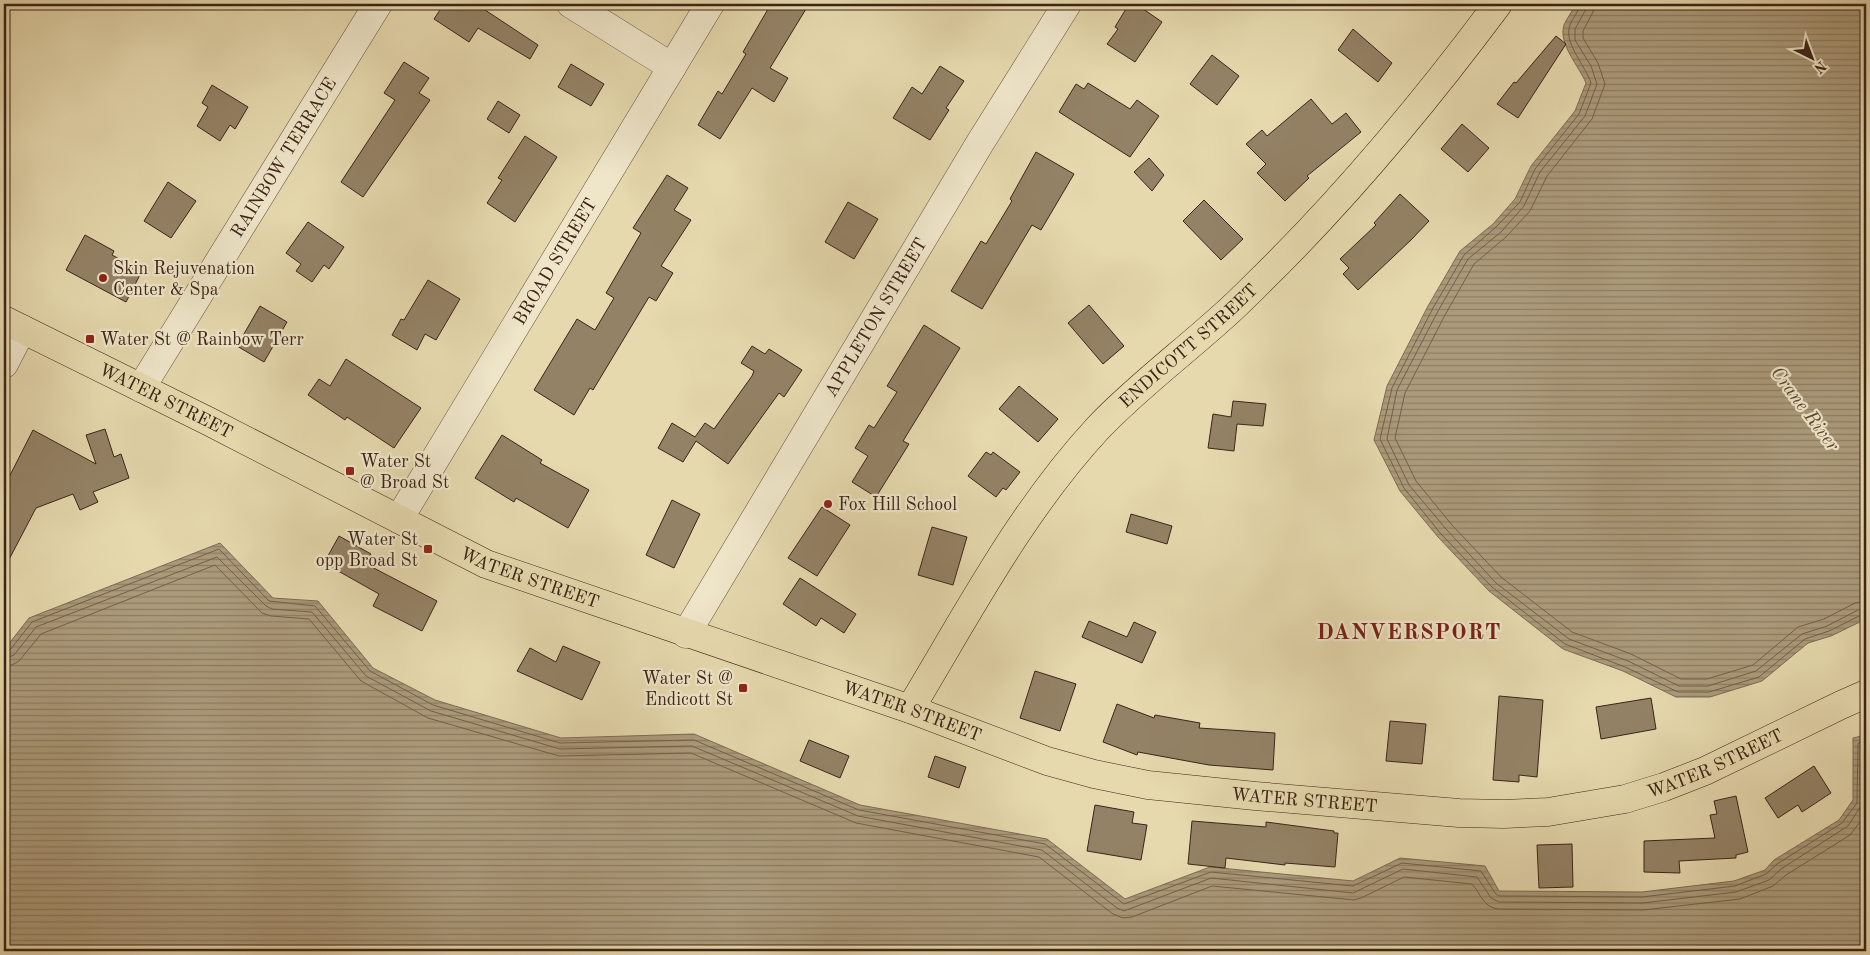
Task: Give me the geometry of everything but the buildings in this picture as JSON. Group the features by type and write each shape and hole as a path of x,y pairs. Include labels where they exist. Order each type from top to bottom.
{"main road":[{"name":"ENDICOTT STREET","path":"910,709 994,568 1062,471 1099,428 1136,392 1220,320 1340,198 1410,117 1498,4"},
{"name":"WATER STREET","path":"13,324 486,564 686,634 910,709 1047,761 1094,774 1148,785 1459,813 1504,814 1548,812 1625,800 1705,772 1866,694"}],"street":[{"name":"RAINBOW TERRACE","path":"141,388 378,4"},
{"path":"571,4 672,67"},
{"name":"BROAD STREET","path":"399,519 710,4"},
{"name":"APPLETON STREET","path":"686,634 980,143 1067,4"},
{"path":"4,364 13,324"}],"water":[{"name":"Crane River","path":"1576,4 1866,4 1866,619 1831,636 1808,643 1762,681 1710,697 1676,697 1623,671 1563,649 1489,591 1438,537 1400,491 1374,440 1387,386 1428,306 1460,251 1493,224 1515,199 1531,166 1575,111 1586,83 1566,47 1563,32 1564,25"},
{"path":"220,543 273,598 318,601 373,668 435,700 561,738 694,734 860,805 1047,839 1125,899 1210,867 1353,881 1400,858 1485,866 1499,891 1642,892 1734,881 1765,870 1774,860 1839,820 1853,800 1853,738 1866,735 1866,951 4,951 4,650 29,618"}],"place":[{"name":"Skin Rejuvenation Center & Spa","path":"103,278"},
{"name":"Water St @ Rainbow Terr","path":"90,339"},
{"name":"Water St @ Broad St","path":"350,471"},
{"name":"Fox Hill School","path":"828,504"},
{"name":"Water St opp Broad St","path":"428,549"},
{"name":"Water St @ Endicott St","path":"743,688"}],"district":[{"name":"DANVERSPORT","path":"1409,631"}]}
